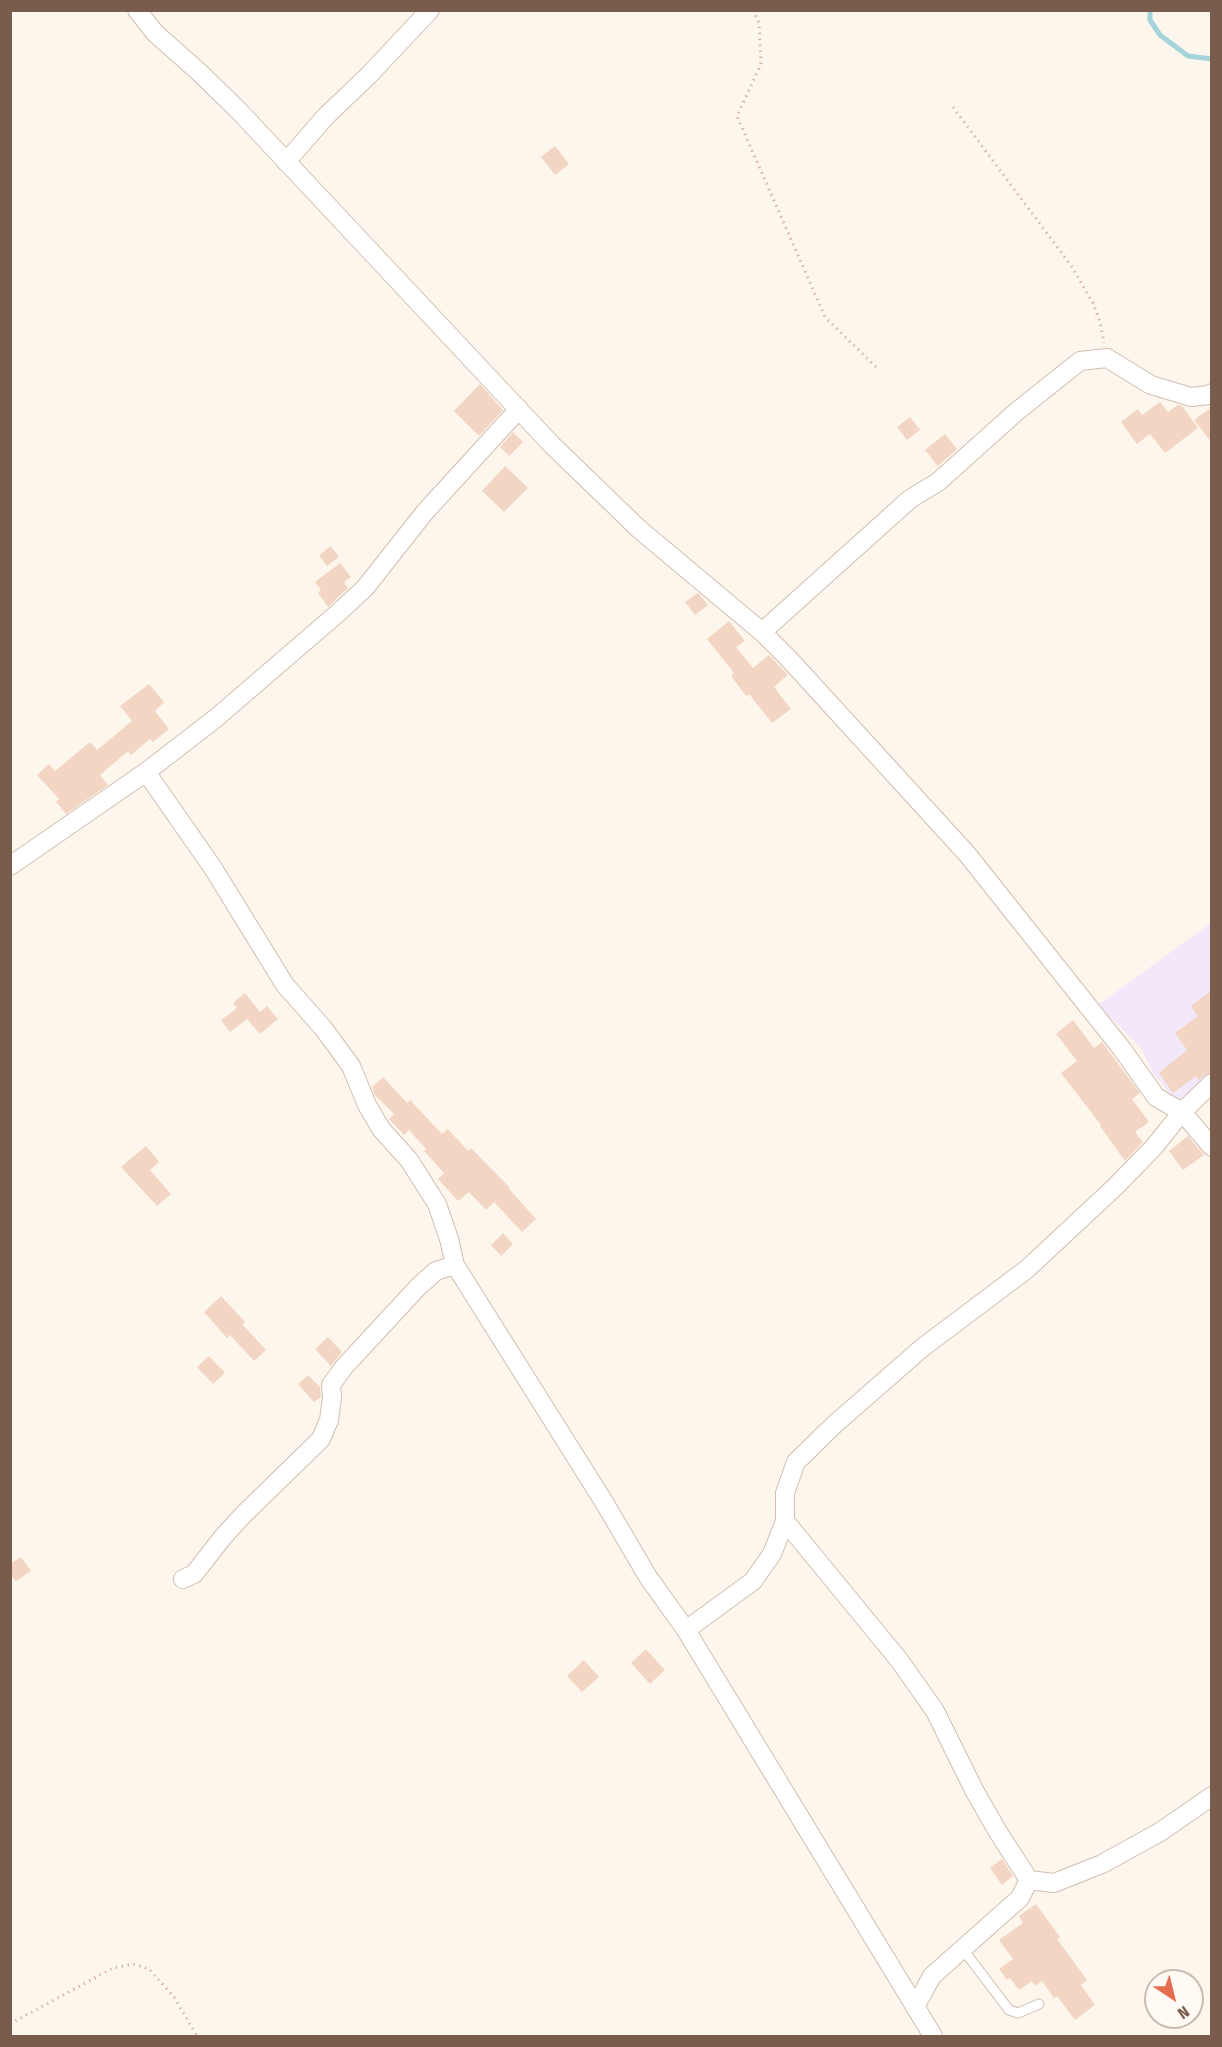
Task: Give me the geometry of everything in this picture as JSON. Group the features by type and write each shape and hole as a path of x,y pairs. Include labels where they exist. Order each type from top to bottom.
{"street":[{"path":"137,10 155,33 215,87 552,445 639,529 762,632 967,854 1122,1049 1156,1096 1182,1112 1212,1147"},
{"path":"286,162 326,116 369,75 430,10"},
{"path":"762,632 910,499 938,482 1017,412 1080,362 1107,358 1151,385 1191,397 1212,393"},
{"path":"10,866 146,772 216,718 366,588 424,512 519,409"},
{"path":"146,772 213,867 285,985 323,1028 351,1066 367,1105 381,1129 409,1160 437,1204 455,1264 604,1502 648,1577 686,1630 933,2037"},
{"path":"686,1630 753,1581 772,1554 785,1521 785,1493 796,1462 835,1424 922,1348 1027,1269 1115,1187 1154,1147 1182,1112 1212,1083"},
{"path":"183,1579 194,1574 243,1515 321,1439 329,1420 331,1385 344,1367 418,1287 436,1271 455,1264"},
{"path":"785,1521 899,1660 935,1711 979,1798 1029,1880"},
{"path":"1029,1880 1054,1883 1102,1864 1160,1832 1212,1796"},
{"path":"915,2007 932,1976 1020,1898 1029,1880"}],"lane":[{"path":"962,1948 1009,2010 1018,2013 1039,2004"}],"path":[{"path":"753,10 759,23 761,64 737,116 825,317 877,369"},
{"path":"953,107 1072,267 1093,303 1100,322 1107,358"},
{"path":"10,2024 112,1968 133,1964 149,1969 174,1997 197,2037"}],"shaded area":[{"path":"1211,923 1211,1073 1177,1103 1153,1073 1140,1047 1098,1005"}],"building":[{"path":"555,146 569,164 555,175 541,157"},
{"path":"480,384 503,410 479,436 454,411"},
{"path":"1160,402 1168,412 1178,405 1182,406 1198,428 1165,453 1150,434 1137,444 1121,422 1138,409 1142,415"},
{"path":"1212,407 1212,443 1194,420"},
{"path":"910,417 920,430 907,440 897,427"},
{"path":"513,432 523,442 509,456 500,447"},
{"path":"945,434 957,449 938,466 925,450"},
{"path":"505,466 528,488 504,512 482,491"},
{"path":"331,546 339,557 327,566 319,555"},
{"path":"340,563 351,577 344,582 348,588 328,607 318,593 321,590 315,582"},
{"path":"698,593 708,605 695,615 685,602"},
{"path":"729,621 745,641 736,647 753,668 769,655 788,675 774,687 791,709 772,723 749,694 746,696 731,676 734,673 707,639"},
{"path":"149,684 164,702 155,711 169,729 153,742 150,739 131,755 128,751 100,775 108,785 66,814 56,802 59,799 37,775 49,764 55,771 90,742 97,750 132,721 120,706"},
{"path":"1212,990 1212,1072 1199,1080 1196,1076 1173,1093 1159,1073 1187,1050 1175,1033 1198,1016 1191,1006"},
{"path":"245,993 260,1012 267,1006 278,1019 260,1034 247,1019 230,1032 221,1020 237,1008 233,1003"},
{"path":"1073,1020 1094,1048 1102,1042 1140,1093 1132,1099 1149,1122 1135,1132 1143,1142 1125,1161 1061,1073 1077,1061 1056,1034"},
{"path":"383,1077 407,1103 410,1100 442,1134 448,1129 468,1151 471,1148 536,1219 522,1232 494,1202 486,1210 469,1192 458,1201 438,1179 444,1173 424,1151 426,1149 409,1130 404,1135 389,1119 394,1114 374,1094 372,1087"},
{"path":"1188,1136 1204,1155 1183,1170 1169,1151"},
{"path":"146,1146 159,1162 150,1170 171,1194 157,1206 121,1167"},
{"path":"503,1233 513,1244 501,1256 491,1245"},
{"path":"221,1296 266,1350 254,1361 230,1335 227,1338 204,1312"},
{"path":"328,1337 342,1352 331,1366 315,1349"},
{"path":"209,1356 225,1373 213,1384 197,1367"},
{"path":"308,1375 320,1387 321,1397 314,1402 298,1384"},
{"path":"21,1557 31,1571 16,1581 10,1574 10,1564"},
{"path":"646,1649 665,1670 650,1684 631,1663"},
{"path":"584,1660 599,1677 582,1692 567,1676"},
{"path":"1002,1859 1013,1876 1002,1885 990,1868"},
{"path":"1036,1904 1060,1937 1057,1939 1087,1980 1081,1985 1095,2005 1075,2020 1057,1996 1054,1998 1042,1981 1035,1986 1032,1981 1019,1990 999,1969 1013,1959 999,1940 1023,1923 1019,1916"}],"waterway":[{"path":"1150,10 1150,20 1160,35 1188,56 1212,59"}]}
